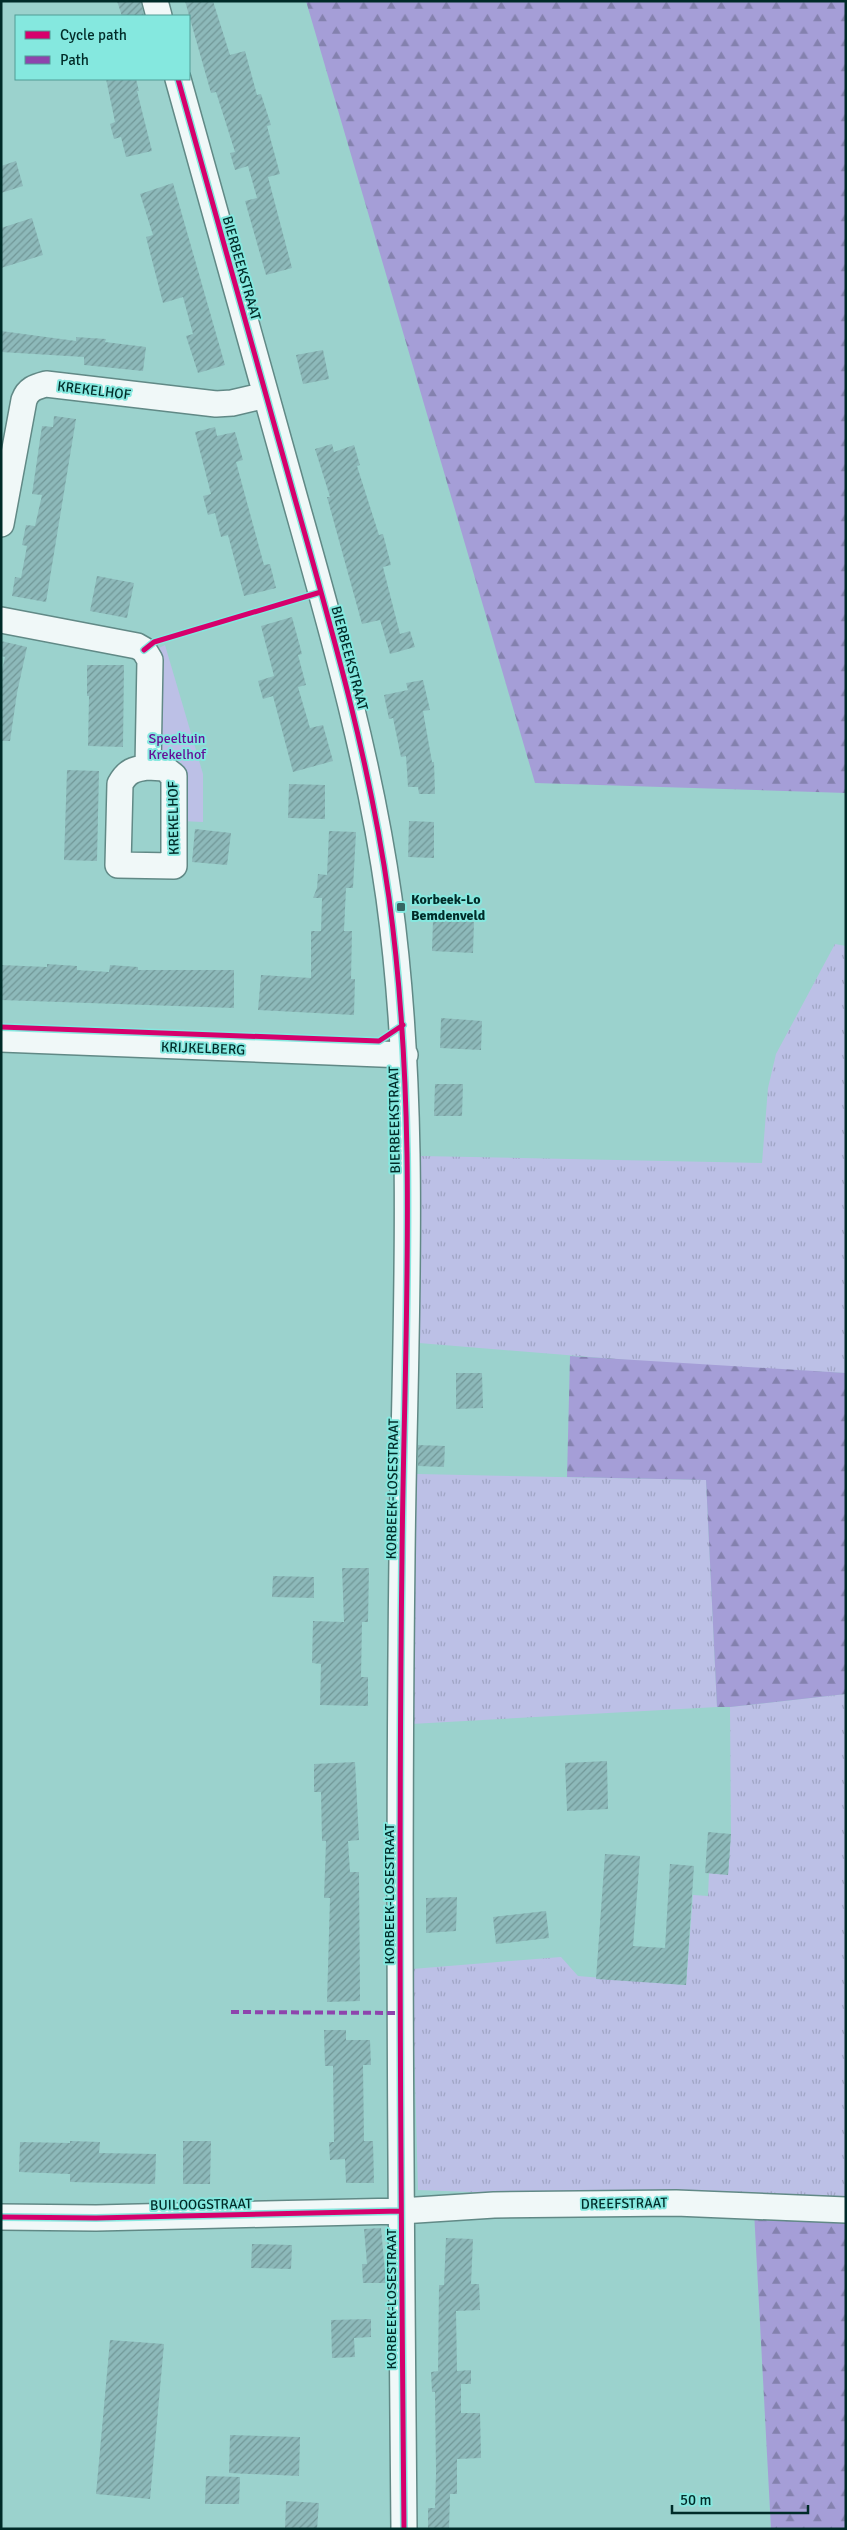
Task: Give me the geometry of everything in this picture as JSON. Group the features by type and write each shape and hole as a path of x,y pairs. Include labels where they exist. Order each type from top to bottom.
{"street":[{"path":"155,1 159,15"},
{"name":"BIERBEEKSTRAAT","path":"178,80 366,762 389,895 405,1055 408,1259"},
{"name":"KREKELHOF","path":"1,524 24,400 26,394 37,386 46,384 216,404 232,403 266,395"},
{"path":"1,620 137,646 144,650 150,660 148,767"},
{"name":"KRIJKELBERG","path":"1,1039 405,1055"},
{"name":"KORBEEK-LOSESTRAAT","path":"404,2529 400,1964 402,1563 408,1259"},
{"name":"DREEFSTRAAT","path":"401,2211 494,2205 676,2202 846,2210"},
{"name":"BUILOOGSTRAAT","path":"1,2217 96,2218 401,2211"}],"green space":[{"path":"306,1 846,1 846,793 535,783"},
{"name":"Speeltuin Krekelhof","path":"165,645 203,774 203,822 181,821 182,763 160,762 161,656 159,648"},
{"path":"835,944 846,946 846,1373 689,1365 419,1343 420,1156 762,1163 768,1088 776,1054"},
{"path":"570,1356 846,1373 846,1694 717,1707 706,1480 567,1477"},
{"path":"417,1474 706,1480 717,1707 411,1724"},
{"path":"846,1694 846,2206 418,2190 412,1969 561,1957 578,1976 686,1985 693,1895 708,1896 709,1873 728,1874 731,1834 730,1707"},
{"path":"754,2211 846,2214 846,2529 771,2529"}],"building":[{"path":"117,1 141,1 144,15 122,15"},
{"path":"185,1 213,1 230,55 245,51 257,95 261,94 271,125 267,126 280,174 268,177 292,268 266,275 245,201 257,198 248,166 235,170 230,153 235,152 216,92 211,93"},
{"path":"106,80 136,80 139,91 137,91 152,151 126,157 121,137 114,139 110,124 115,122"},
{"path":"16,161 23,186 1,193 1,166"},
{"path":"173,183 225,365 198,373 186,336 193,334 183,297 163,303 146,237 153,235 140,194"},
{"path":"32,218 43,255 1,268 1,228"},
{"path":"1,331 76,341 76,337 106,339 105,342 146,347 143,371 84,365 84,357 1,352"},
{"path":"323,350 329,379 303,384 296,355"},
{"path":"54,416 76,419 46,602 12,596 15,577 21,578 27,546 22,545 26,525 35,526 42,495 32,494 42,426 53,427"},
{"path":"215,427 217,436 235,432 243,460 236,462 264,565 270,564 276,588 244,596 228,535 221,537 215,513 208,515 203,496 211,494 195,432"},
{"path":"332,444 334,452 354,445 360,465 357,466 379,535 383,534 391,565 383,567 400,634 410,631 415,647 390,654 380,620 362,624 327,497 330,497 315,449"},
{"path":"97,576 134,583 127,618 90,611"},
{"path":"292,617 302,654 298,655 306,685 298,687 310,728 323,725 333,761 293,772 273,696 263,699 258,681 274,676 261,626"},
{"path":"1,641 27,647 17,693 10,741 1,741 1,675 5,657 1,656"},
{"path":"87,665 124,665 123,747 88,746 89,696 87,696"},
{"path":"423,680 430,710 423,711 432,762 434,762 435,794 419,794 418,787 408,787 406,756 401,757 393,718 389,719 384,695 408,690 406,683"},
{"path":"67,770 99,771 97,861 64,860"},
{"path":"289,784 325,785 325,819 288,818"},
{"path":"409,821 434,822 434,858 408,857"},
{"path":"195,829 231,833 227,865 192,862"},
{"path":"329,831 356,832 353,888 346,888 344,931 352,931 351,979 355,979 354,1015 258,1010 261,975 311,978 311,931 321,931 322,898 313,898 317,888 318,874 327,875"},
{"path":"433,920 474,922 473,953 432,951"},
{"path":"47,964 77,966 77,970 109,972 110,965 138,967 138,970 234,970 234,1008 1,1000 1,965 47,967"},
{"path":"441,1018 482,1021 481,1050 440,1048"},
{"path":"435,1084 463,1084 462,1116 434,1116"},
{"path":"456,1373 482,1373 483,1408 456,1409"},
{"path":"418,1445 445,1446 444,1467 418,1466"},
{"path":"342,1568 369,1568 368,1622 362,1622 361,1677 368,1677 368,1706 320,1705 321,1664 312,1663 313,1621 344,1622"},
{"path":"273,1576 314,1577 314,1598 272,1597"},
{"path":"607,1761 608,1809 567,1811 565,1763"},
{"path":"355,1762 359,1840 348,1841 350,1872 359,1872 360,2001 327,2002 330,1898 324,1898 326,1841 322,1841 321,1792 314,1792 314,1764"},
{"path":"708,1832 731,1834 728,1875 705,1873"},
{"path":"605,1854 640,1856 633,1946 665,1948 670,1864 694,1866 686,1985 596,1979"},
{"path":"457,1897 456,1931 426,1933 426,1898"},
{"path":"546,1911 549,1938 496,1944 493,1917"},
{"path":"324,2030 346,2030 346,2040 370,2040 371,2065 363,2065 364,2141 373,2141 374,2183 346,2183 345,2159 330,2160 329,2142 334,2142 333,2066 325,2066"},
{"path":"70,2141 100,2142 99,2153 156,2154 155,2184 70,2182 70,2174 19,2172 20,2142 70,2143"},
{"path":"183,2141 211,2141 210,2184 183,2184"},
{"path":"381,2228 386,2283 363,2283 362,2264 367,2264 364,2229"},
{"path":"446,2238 473,2239 471,2284 479,2284 480,2310 456,2311 457,2371 471,2370 471,2384 461,2384 461,2413 480,2413 481,2458 457,2459 457,2494 450,2494 449,2529 428,2529 428,2508 435,2508 436,2473 435,2392 432,2392 431,2372 438,2371 439,2285 444,2285"},
{"path":"252,2244 292,2245 291,2269 251,2268"},
{"path":"371,2319 371,2337 354,2338 355,2357 332,2358 331,2320"},
{"path":"110,2340 164,2344 150,2499 96,2494"},
{"path":"230,2435 300,2437 299,2476 229,2473"},
{"path":"206,2476 240,2477 239,2504 205,2504"},
{"path":"286,2501 319,2503 317,2529 285,2529"}],"marked path":[{"path":"231,2012 400,2013"}],"cycle path":[{"path":"178,80 323,597 349,697 372,797 381,847 398,980 407,1145 407,1310 400,1800 404,2529"},
{"path":"144,650 154,642 321,592"},
{"path":"1,1027 379,1041 403,1025"},
{"path":"1,2217 96,2218 401,2211"}],"place":[{"name":"Korbeek-Lo Bemdenveld","path":"401,907"}]}
